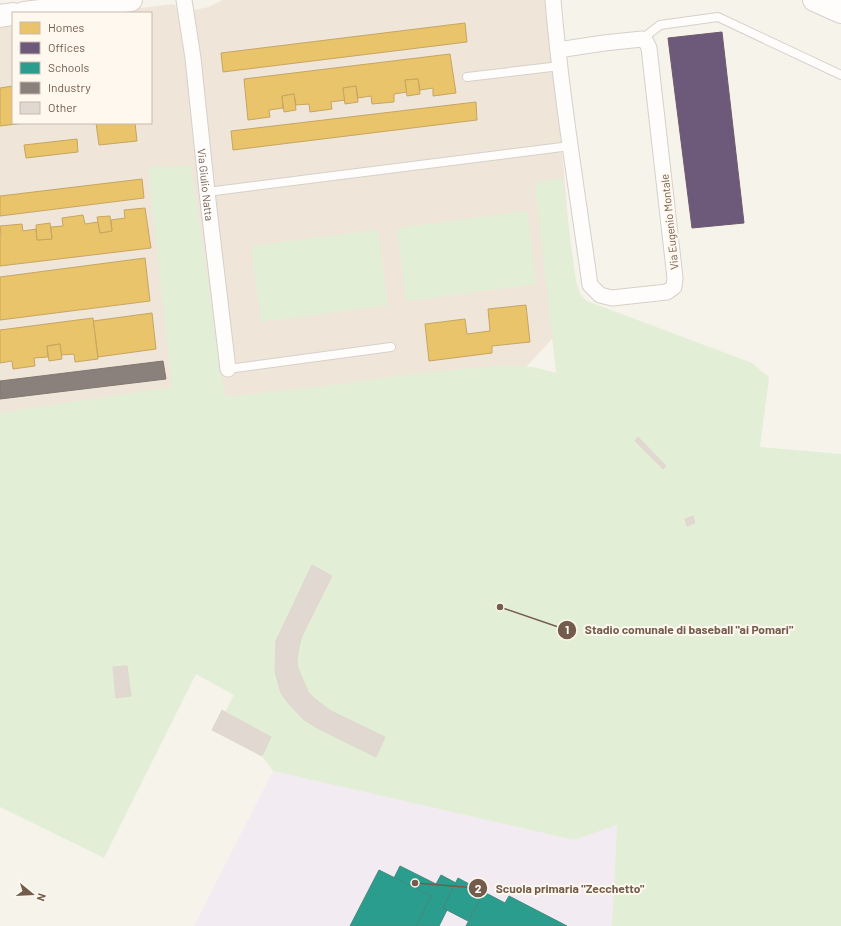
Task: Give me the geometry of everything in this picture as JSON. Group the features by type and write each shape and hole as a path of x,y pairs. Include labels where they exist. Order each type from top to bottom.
{"street":[{"path":"29,12 70,4 130,0"},
{"name":"Via Giulio Natta","path":"184,0 193,58 228,369"},
{"name":"Via Eugenio Montale","path":"553,0 570,146 590,285 600,295 612,298 667,292 674,287 675,278 649,48 645,40 642,39"},
{"path":"814,0 841,12"},
{"path":"0,16 12,14"},
{"path":"558,50 642,39"}],"lane":[{"path":"642,39 660,25 718,17 841,75"},
{"path":"467,77 560,66"},
{"path":"207,192 570,146"},
{"path":"228,369 391,347"}],"shaded area":[{"path":"222,0 549,0 576,313 526,367 225,397 0,451 0,28 11,26 12,28 12,124 152,124 152,12 109,12 173,4 184,12 209,7"},
{"path":"273,771 574,840 617,825 612,926 194,926"}],"green space":[{"path":"191,166 225,397 326,386 419,373 506,365 533,367 556,373 535,183 562,178 576,281 580,294 587,301 752,363 769,377 760,447 841,454 841,926 612,926 617,825 574,840 273,771 262,756 212,730 222,710 225,712 234,695 196,674 104,858 0,807 0,413 172,387 148,167"},
{"path":"527,211 536,284 406,301 397,228"},
{"path":"378,230 388,305 261,322 251,246"}],"building: Homes":[{"path":"465,23 467,42 223,72 221,53"},
{"path":"450,54 456,93 433,96 433,88 420,90 418,79 405,80 407,92 394,94 394,102 372,104 371,96 358,98 356,86 343,88 345,100 331,102 332,109 310,112 309,104 296,105 294,94 282,96 283,108 269,110 270,117 248,120 244,79"},
{"path":"418,79 420,94 407,96 405,80"},
{"path":"12,86 12,124 17,124 0,126 0,88"},
{"path":"356,86 358,102 345,104 343,88"},
{"path":"294,94 296,110 284,112 282,96"},
{"path":"476,102 477,120 233,150 231,131"},
{"path":"96,124 135,124 137,141 99,145"},
{"path":"77,139 78,152 26,158 24,145"},
{"path":"142,179 144,198 0,216 0,196"},
{"path":"145,208 151,248 0,266 0,226 22,224 23,231 36,229 37,240 52,239 51,227 63,226 62,218 83,215 85,224 98,222 100,233 112,231 111,220 125,218 124,210"},
{"path":"110,216 112,231 100,233 97,217"},
{"path":"50,223 52,239 37,240 36,225"},
{"path":"145,258 150,301 0,320 0,277"},
{"path":"526,305 530,342 492,346 492,353 429,361 425,324 465,319 467,334 490,331 488,309"},
{"path":"152,313 156,349 98,357 93,321"},
{"path":"93,318 98,359 75,362 74,354 61,355 60,344 47,346 48,357 34,358 35,366 13,369 12,361 0,363 0,330"},
{"path":"60,344 62,359 49,361 47,346"}],"building: Offices":[{"path":"722,32 744,223 692,228 668,38"}],"building: Schools":[{"path":"400,866 436,884 441,875 456,883 443,908 447,910 439,926 416,926 431,896 394,878"},
{"path":"379,870 431,896 416,926 350,926"},
{"path":"458,878 484,892 468,921 443,908"},
{"path":"484,892 505,903 509,896 567,926 466,926"}],"building: Industry":[{"path":"163,361 166,379 0,399 0,381"}],"building: Other":[{"path":"638,437 666,466 663,469 635,441"},
{"path":"693,516 695,523 687,526 685,519"},
{"path":"312,565 332,576 302,636 297,660 298,668 308,692 315,699 331,711 385,737 376,757 317,728 303,719 281,693 275,672 276,641"},
{"path":"127,666 131,696 116,698 113,667"},
{"path":"222,710 225,712 216,732 212,730"},
{"path":"225,712 271,737 262,756 216,732"}],"place":[{"name":"Stadio comunale di baseball \"ai Pomari\"","path":"500,607"},
{"name":"Scuola primaria \"Zecchetto\"","path":"415,883"}]}
